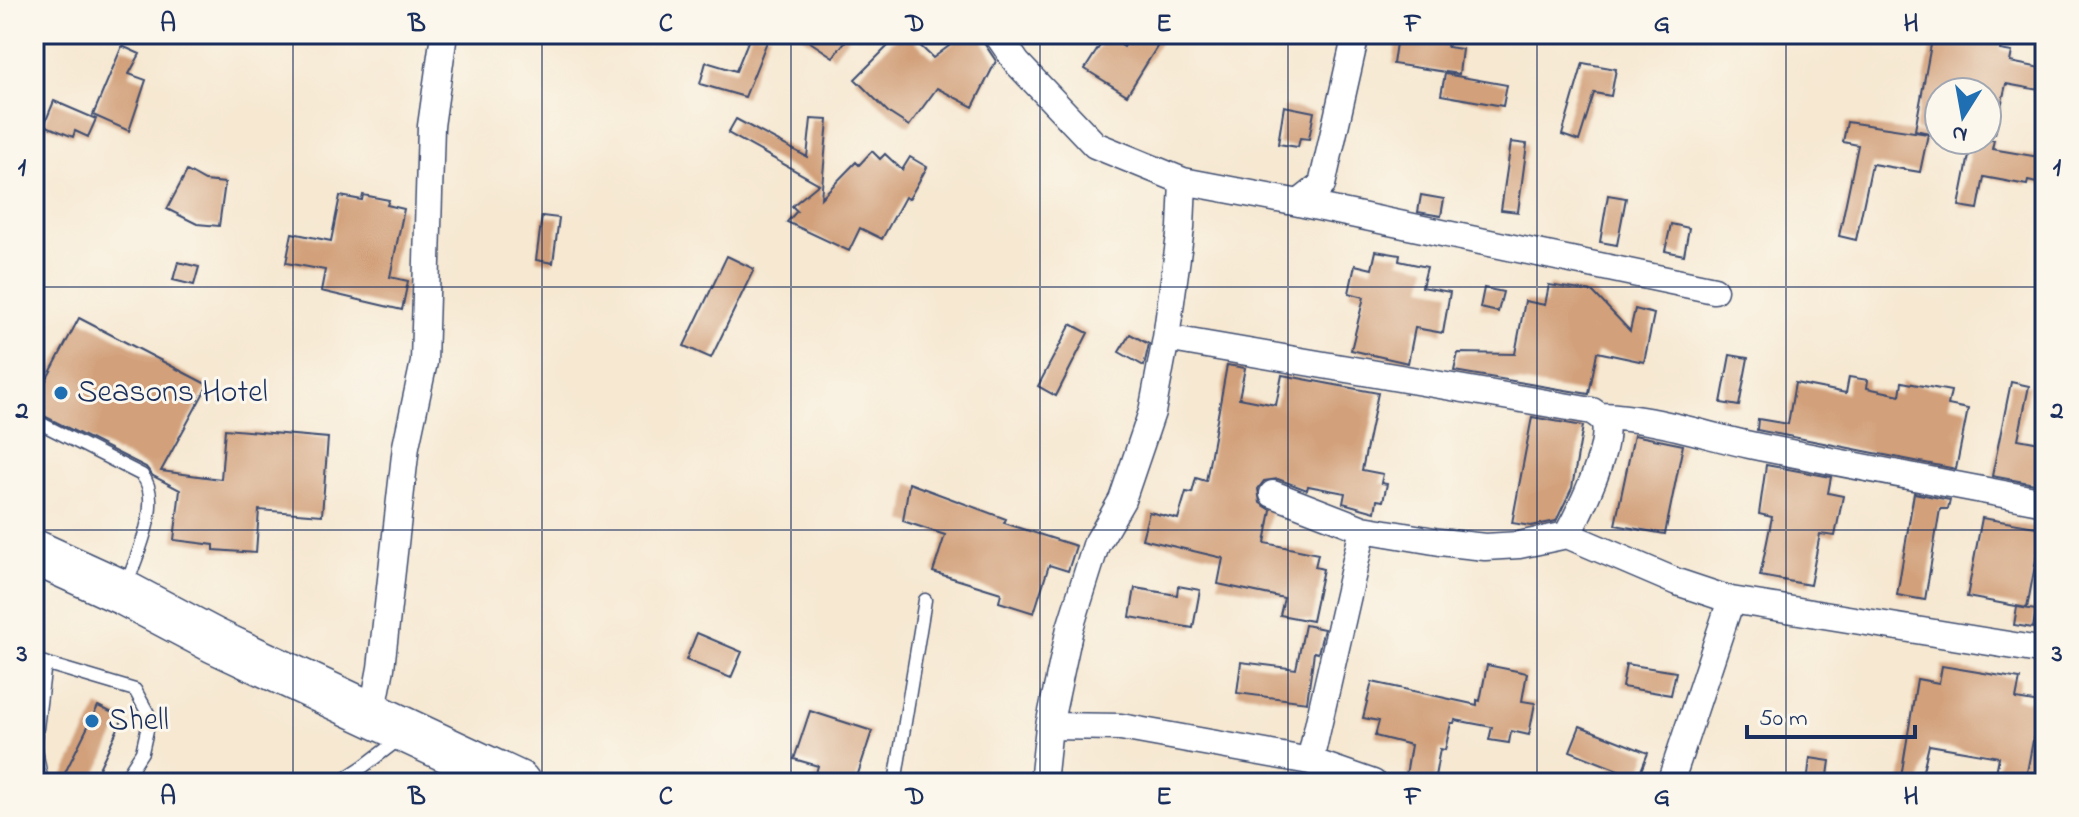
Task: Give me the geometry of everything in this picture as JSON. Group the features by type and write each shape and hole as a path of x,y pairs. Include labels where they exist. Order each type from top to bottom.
{"highway":[{"path":"34,552 389,724 460,763 518,783"}],"street":[{"path":"389,724 381,668 406,446 424,362 431,126 444,34"},
{"path":"997,34 1017,63 1095,145 1183,181 1714,290"},
{"path":"1299,203 1322,185 1356,34"},
{"path":"1043,783 1049,726 1070,628 1096,545 1122,500 1152,412 1181,228 1183,181"},
{"path":"1166,338 1592,411 1605,423 1604,436 1597,468 1584,503 1567,535"},
{"path":"1600,416 1623,416 1662,423 1747,444 2045,502"},
{"path":"1273,494 1363,529 1440,542 1485,547 1519,545 1567,535 1677,582 1731,600 2045,651"},
{"path":"1310,761 1363,529"},
{"path":"1670,783 1731,600"},
{"path":"1049,726 1121,727 1310,761 1373,783"}],"lane":[{"path":"34,420 142,475 149,483 149,515 124,593"},
{"path":"895,783 925,600"},
{"path":"42,783 35,744 40,661 135,690 150,717 142,752 122,783"},
{"path":"338,783 364,766 389,724"}],"building":[{"path":"751,34 770,34 745,97 700,84 706,62 736,71"},
{"path":"798,34 851,34 833,57"},
{"path":"965,34 981,34 996,61 973,107 937,88 909,126 889,113 855,79 899,35 904,40 909,35 933,58"},
{"path":"1133,34 1165,34 1127,95 1085,69 1106,36 1124,47"},
{"path":"1933,34 2004,34 2000,50 2012,52 2010,62 2045,69 2045,91 2006,84 2003,98 2003,76 1925,76"},
{"path":"1397,36 1462,49 1459,74 1393,64"},
{"path":"122,46 140,54 129,74 146,80 129,131 93,115"},
{"path":"1583,63 1616,69 1611,96 1594,93 1579,141 1562,135"},
{"path":"1445,74 1507,85 1503,106 1441,95"},
{"path":"1923,87 1923,132 1915,130"},
{"path":"54,101 96,119 88,137 75,131 73,137 44,125"},
{"path":"1284,106 1314,112 1309,139 1300,138 1298,147 1278,144"},
{"path":"736,119 807,157 811,119 828,120 821,198 856,162 859,165 872,151 880,159 885,154 902,170 910,157 927,167 909,199 905,197 882,239 860,228 849,251 787,222 797,211 792,206 819,184 728,133"},
{"path":"1847,122 1923,133 1920,172 1872,164 1856,240 1839,236 1858,145 1843,142"},
{"path":"1511,142 1527,144 1518,212 1501,210"},
{"path":"2003,151 2045,158 2045,185 1984,177 1978,209 1959,206 1969,156 2003,156"},
{"path":"187,171 205,181 225,183 219,226 197,224 167,209"},
{"path":"363,195 389,200 387,205 404,209 390,277 408,281 402,310 321,291 325,270 286,263 292,233 331,241 340,196 362,200"},
{"path":"1421,195 1444,199 1441,216 1418,212"},
{"path":"1608,195 1626,198 1617,245 1600,242"},
{"path":"542,216 559,218 553,263 536,260"},
{"path":"1671,224 1689,228 1684,255 1665,251"},
{"path":"1376,251 1400,255 1399,261 1427,267 1422,287 1450,292 1443,333 1415,328 1408,363 1351,350 1364,297 1349,293 1355,265 1372,269"},
{"path":"727,256 754,269 711,358 684,346"},
{"path":"178,262 199,267 194,285 173,280"},
{"path":"1549,285 1593,292 1630,331 1635,309 1654,314 1644,362 1597,352 1589,394 1454,371 1458,353 1515,354 1525,301 1545,305"},
{"path":"1484,288 1503,292 1498,312 1480,308"},
{"path":"79,318 208,385 161,471 221,479 225,429 328,438 322,515 259,510 256,553 214,550 214,545 174,540 180,490 153,476 146,467 34,411 34,403"},
{"path":"1071,324 1088,333 1056,396 1038,386"},
{"path":"1130,334 1149,344 1144,366 1119,352"},
{"path":"1730,355 1748,358 1739,406 1721,403"},
{"path":"1227,365 1245,368 1239,398 1276,405 1282,375 1378,393 1362,470 1383,474 1381,483 1387,484 1383,501 1377,500 1375,512 1343,503 1345,493 1308,486 1307,490 1278,479 1264,481 1258,489 1260,503 1271,510 1265,543 1318,554 1315,567 1323,569 1312,621 1280,615 1284,598 1218,584 1223,558 1142,539 1149,512 1178,519 1186,492 1192,493 1196,478 1206,481"},
{"path":"1849,377 1868,380 1867,388 1900,395 1902,382 1951,391 1948,405 1968,409 1956,469 1757,430 1758,419 1788,424 1795,383 1846,393"},
{"path":"2011,382 2029,386 2018,439 2045,444 2045,486 1992,476"},
{"path":"1532,417 1583,426 1572,488 1556,521 1531,526 1512,523"},
{"path":"1634,435 1683,445 1665,534 1615,525"},
{"path":"1766,465 1831,477 1828,493 1843,496 1835,536 1820,534 1810,585 1760,576 1772,517 1759,514"},
{"path":"909,483 1006,519 1004,523 1076,546 1068,571 1049,565 1034,613 999,602 1001,593 933,572 945,535 903,521"},
{"path":"1914,493 1950,500 1948,509 1940,509 1925,600 1897,595"},
{"path":"1982,518 2042,528 2027,608 1967,597"},
{"path":"1178,586 1200,590 1193,628 1130,617 1135,588 1177,595"},
{"path":"2017,607 2036,610 2033,628 2014,625"},
{"path":"1305,625 1324,629 1318,653 1314,652 1307,702 1237,693 1241,662 1296,669"},
{"path":"697,633 742,652 731,678 686,660"},
{"path":"1626,664 1676,672 1671,695 1622,687"},
{"path":"1487,665 1527,673 1522,701 1535,703 1529,735 1511,731 1509,743 1489,740 1492,727 1455,720 1451,723 1445,750 1440,749 1434,782 1406,775 1411,745 1375,736 1379,721 1363,718 1372,682 1477,705"},
{"path":"1942,666 2020,679 2016,699 2040,703 2025,783 1994,783 1999,757 1929,745 1920,783 1900,783 1917,679 1939,683"},
{"path":"98,706 123,718 92,783 60,783"},
{"path":"810,711 872,731 855,783 813,783 818,766 794,759"},
{"path":"1580,726 1648,753 1638,778 1570,751"},
{"path":"1810,758 1830,761 1827,783 1807,783"}],"place":[{"name":"Seasons Hotel","path":"61,393"},
{"name":"Shell","path":"92,721"}]}
